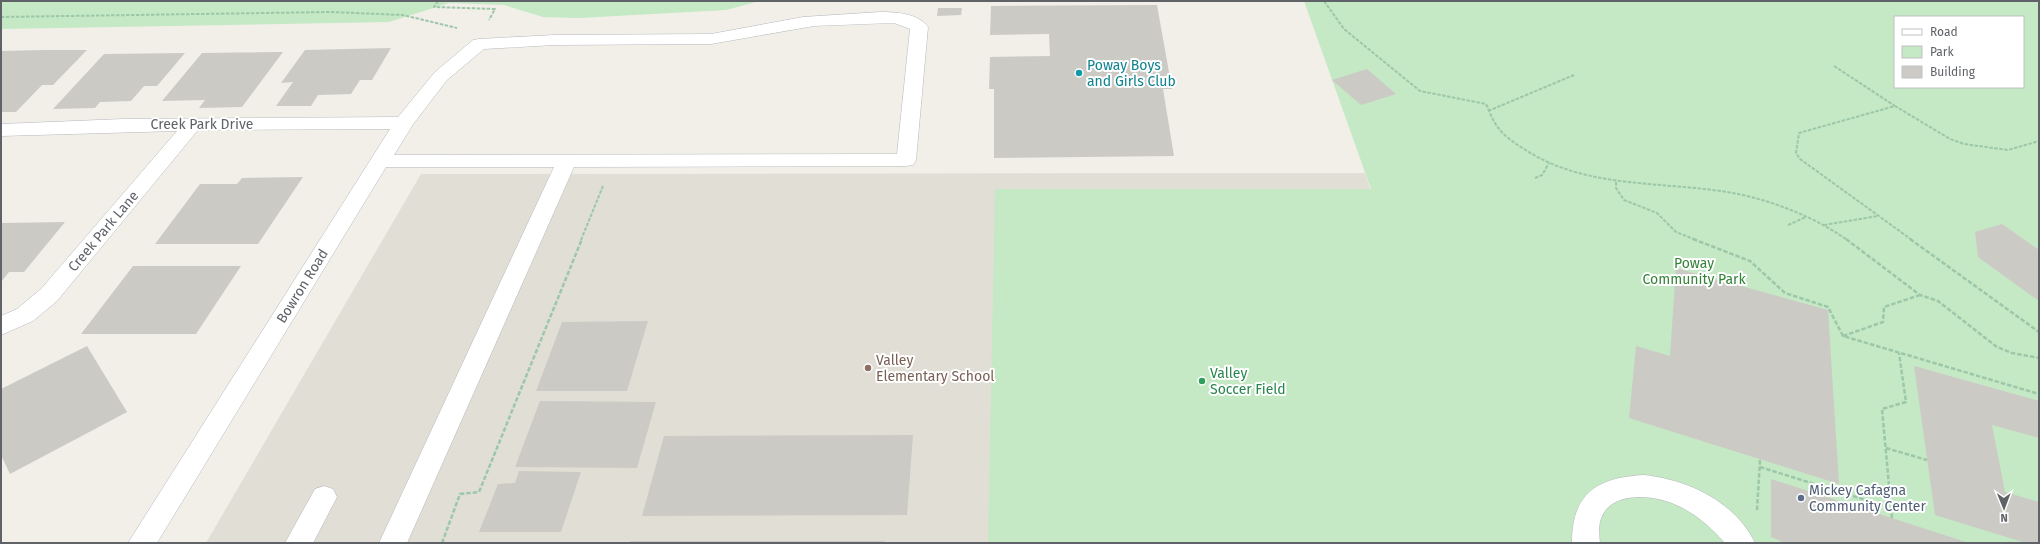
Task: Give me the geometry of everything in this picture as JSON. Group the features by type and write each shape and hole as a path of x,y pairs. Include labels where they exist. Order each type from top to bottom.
{"street":[{"path":"380,161 906,160 919,27 903,18 832,18 784,25 736,36 710,39 554,40 479,44"},
{"name":"Bowron Road","path":"142,543 404,123 441,76 479,44"},
{"name":"Creek Park Drive","path":"1,130 193,124 404,123"},
{"name":"Creek Park Lane","path":"1,326 25,315 49,295 193,124"},
{"path":"393,543 567,161"},
{"path":"1586,543 1586,521 1594,503 1610,492 1632,486 1658,488 1684,496 1710,511 1732,530 1741,543"},
{"path":"299,543 324,497"}],"path":[{"path":"438,1 434,7 495,9 479,44"},
{"path":"1324,1 1344,29 1420,91 1486,104 1495,124 1508,139 1537,158 1549,163 1616,182 1701,188 1739,194 1763,200 1806,217 1842,236 1920,295 1938,301 2001,349 2012,353 2039,358"},
{"path":"1,17 331,12 403,15 459,28"},
{"path":"1834,66 1895,106 1950,139 1964,144 2008,150 2039,141"},
{"path":"1488,111 1574,75"},
{"path":"1895,106 1801,131 1798,135 1796,154 1800,160 2039,332"},
{"path":"1535,178 1542,175 1549,163"},
{"path":"442,543 460,494 479,492 605,181"},
{"path":"1616,182 1616,188 1624,200 1657,213 1676,232 1750,261 1786,293 1828,307 1843,336 2039,394"},
{"path":"1823,225 1879,216"},
{"path":"1788,225 1806,217"},
{"path":"1843,336 1883,322 1884,307 1920,295"},
{"path":"1892,518 1882,409 1906,402 1899,353"},
{"path":"1886,448 1927,460"},
{"path":"1757,514 1760,460"},
{"path":"1760,467 1891,508"}],"shaded area":[{"name":"Valley Elementary School","path":"1365,173 1485,543 206,543 421,174"}],"green space":[{"path":"1,1 760,1 726,10 579,18 543,17 504,5 449,3 389,22 1,29"},
{"name":"Poway Community Park","path":"1304,1 2039,1 2039,543 988,543 995,189 1371,189"}],"building":[{"name":"Poway Boys and Girls Club","path":"1157,5 1172,89 1163,89 1174,156 994,158 994,89 989,89 990,57 1050,56 1049,34 990,35 991,6"},
{"path":"938,8 962,8 961,15 937,16"},
{"path":"391,48 372,80 360,80 351,94 318,95 311,106 276,106 293,82 281,83 305,50"},
{"path":"87,50 53,85 42,85 16,112 1,112 1,51"},
{"path":"283,52 242,107 199,108 205,100 162,101 202,53"},
{"path":"185,53 157,86 144,86 131,101 100,102 95,108 53,109 104,54"},
{"path":"1367,69 1396,94 1361,105 1332,80"},
{"path":"303,177 258,244 155,244 200,184 237,184 242,178"},
{"path":"65,222 24,272 9,272 1,282 1,223"},
{"path":"2002,224 2039,250 2039,301 1978,257 1975,232"},
{"path":"133,266 241,266 196,334 81,334"},
{"path":"1676,268 1828,310 1839,484 1629,418 1636,346 1670,356"},
{"path":"648,321 627,391 536,391 562,322"},
{"path":"87,346 127,412 10,474 1,455 1,389"},
{"path":"1914,366 2039,401 2039,438 1992,425 2005,492 2039,502 2039,543 2026,543 1935,515"},
{"path":"540,401 656,402 637,468 515,467"},
{"path":"913,435 907,515 642,516 664,436"},
{"path":"519,471 581,472 561,532 479,532 498,484 515,483"},
{"name":"Mickey Cafagna Community Center","path":"1771,479 1969,543 1785,543 1771,537"},
{"path":"630,541 885,541 884,543 629,543"}],"place":[{"name":"Poway Boys and Girls Club","path":"1079,73"},
{"name":"Valley Elementary School","path":"868,368"},
{"name":"Valley Soccer Field","path":"1202,381"},
{"name":"Mickey Cafagna Community Center","path":"1801,498"}]}
